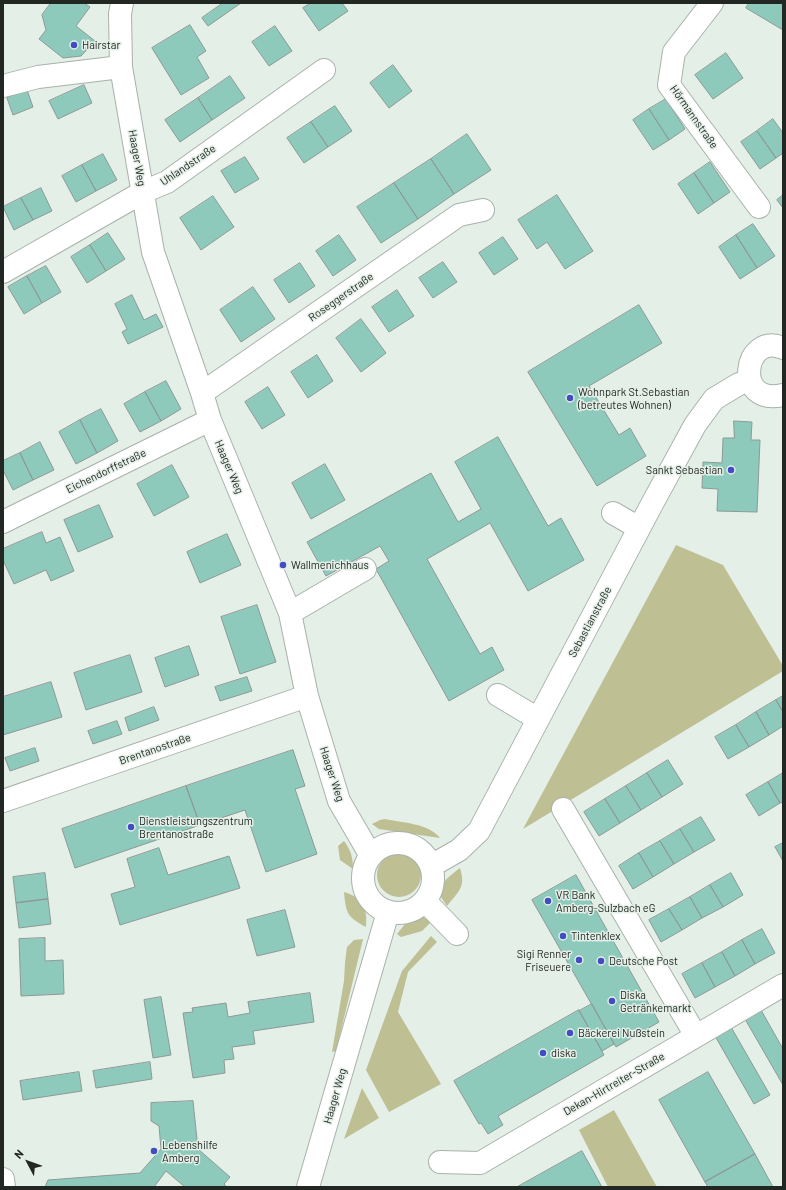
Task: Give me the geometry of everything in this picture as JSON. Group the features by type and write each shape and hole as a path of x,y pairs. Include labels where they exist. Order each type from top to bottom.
{"street":[{"name":"Haager Weg","path":"122,3 120,14 121,67 153,252 210,420 290,613 307,696 339,801 371,856"},
{"name":"Hörmannstraße","path":"712,3 674,52 669,85 759,208"},
{"path":"3,86 38,77 121,67"},
{"name":"Uhlandstraße","path":"3,272 143,192 167,182 324,70"},
{"name":"Roseggerstraße","path":"202,393 458,216 483,210"},
{"path":"783,348 779,346 771,346 757,352 752,358 748,372 750,380 760,393 775,396 783,395"},
{"name":"Sebastianstraße","path":"432,866 459,850 479,831 695,425 714,399 739,384 750,380"},
{"name":"Eichendorffstraße","path":"3,522 210,420"},
{"path":"613,513 639,528"},
{"path":"290,613 364,569"},
{"path":"498,695 538,719"},
{"name":"Brentanostraße","path":"3,801 307,696"},
{"path":"563,809 696,1036"},
{"path":"404,843 416,848 425,855 432,866 434,878 432,890 425,901 414,910 401,913 388,912 376,906 367,895 363,882 364,868 371,856 380,848 392,844 404,843"},
{"path":"425,901 457,934"},
{"name":"Haager Weg","path":"308,1187 388,912"},
{"name":"Dekan-Hirtreiter-Straße","path":"440,1162 480,1163 783,985"},
{"path":"3,1179 4,1187"}],"green space":[{"path":"676,545 723,565 783,666 783,671 523,829"},
{"path":"385,819 422,826 435,833 440,838 379,829 372,824"},
{"path":"344,841 351,854 353,869 340,860 338,846"},
{"path":"395,853 403,853 408,854 415,859 420,866 420,884 415,891 408,896 395,897 387,894 380,887 377,879 377,871 380,863 387,856"},
{"path":"460,868 462,874 462,884 458,892 447,906 439,894 440,889 447,879"},
{"path":"344,892 355,897 362,904 366,914 366,927 349,914"},
{"path":"418,916 431,922 422,931 401,937 397,934 409,919"},
{"path":"431,936 437,942 408,972 398,1012 441,1084 389,1112 366,1070 402,971"},
{"path":"363,939 336,1051 332,1052 344,981 347,947 354,940"},
{"path":"362,1088 379,1118 344,1139"},
{"path":"614,1110 657,1187 608,1187 579,1130"}],"building":[{"path":"51,3 84,3 90,7 76,26 95,41 81,56 63,58 39,39 46,30 42,15"},
{"path":"223,3 241,3 208,26 202,18"},
{"path":"311,3 342,3 348,11 319,31 303,8"},
{"path":"749,3 780,3 783,5 783,30 746,8"},
{"path":"190,25 206,51 197,57 209,78 181,95 152,48"},
{"path":"275,26 292,51 269,66 252,42"},
{"path":"726,53 743,78 713,99 695,75"},
{"path":"393,65 412,91 389,108 370,83"},
{"path":"230,76 245,98 212,120 198,98"},
{"path":"84,85 92,103 58,119 49,101"},
{"path":"27,90 33,107 13,115 7,98"},
{"path":"198,98 212,120 180,142 165,120"},
{"path":"666,99 685,129 669,140 649,109"},
{"path":"335,106 352,131 328,147 311,122"},
{"path":"649,109 669,140 653,150 633,120"},
{"path":"773,119 783,133 783,153 776,158 757,131"},
{"path":"311,122 328,147 304,163 287,138"},
{"path":"757,131 776,158 760,169 741,142"},
{"path":"467,134 491,170 454,194 431,159"},
{"path":"103,154 117,180 96,191 82,165"},
{"path":"245,157 259,179 235,193 221,171"},
{"path":"431,159 454,194 418,219 394,183"},
{"path":"710,162 730,192 714,203 694,173"},
{"path":"82,165 96,191 76,202 62,176"},
{"path":"694,173 714,203 698,214 678,184"},
{"path":"394,183 418,219 381,243 357,207"},
{"path":"41,188 52,211 33,220 21,198"},
{"path":"557,195 593,251 565,269 547,242 537,249 518,220"},
{"path":"783,195 783,208 777,200"},
{"path":"213,196 234,227 201,250 180,218"},
{"path":"21,198 33,220 14,230 3,207"},
{"path":"753,224 775,256 757,268 736,235"},
{"path":"108,233 125,259 106,271 90,245"},
{"path":"339,235 356,260 333,276 316,251"},
{"path":"736,235 757,268 740,279 719,247"},
{"path":"503,237 518,259 494,275 479,253"},
{"path":"90,245 106,271 87,283 71,257"},
{"path":"443,262 457,282 433,298 419,278"},
{"path":"300,263 315,286 289,303 274,280"},
{"path":"46,266 61,292 42,303 27,276"},
{"path":"27,276 42,303 24,314 8,287"},
{"path":"253,287 275,319 241,342 220,310"},
{"path":"397,290 414,316 389,332 372,307"},
{"path":"132,295 144,320 156,314 163,327 128,344 122,332 127,329 115,304"},
{"name":"Wohnpark St.Sebastian (betreutes Wohnen)","path":"639,305 662,343 589,386 619,435 630,428 646,456 597,486 528,372"},
{"path":"361,319 386,353 361,372 336,338"},
{"path":"317,355 333,381 308,398 291,372"},
{"path":"166,381 181,409 161,421 145,392"},
{"path":"268,387 285,415 262,429 245,402"},
{"path":"145,392 161,421 140,432 124,404"},
{"path":"101,409 118,441 97,453 80,420"},
{"path":"80,420 97,453 76,464 59,432"},
{"name":"Sankt Sebastian","path":"734,421 752,422 751,440 760,440 757,512 717,511 718,489 702,488 703,462 722,463 723,438 734,438"},
{"path":"498,437 548,526 561,518 584,560 528,591 490,523 427,559 480,654 492,647 504,670 449,701 376,569 389,561 380,546 326,576 307,542 431,473 458,522 481,509 455,462"},
{"path":"40,442 54,470 33,480 20,453"},
{"path":"20,453 33,480 13,490 3,470 3,461"},
{"path":"325,464 345,500 311,519 292,483"},
{"path":"172,465 189,497 154,516 137,484"},
{"path":"99,505 113,537 78,552 64,520"},
{"path":"42,532 46,543 60,537 74,571 51,581 46,570 14,584 3,560 3,549"},
{"path":"227,534 241,565 200,583 187,552"},
{"path":"257,605 276,662 240,674 221,617"},
{"path":"189,646 199,675 165,687 155,658"},
{"path":"130,655 142,692 86,710 74,673"},
{"path":"247,677 252,691 220,701 215,687"},
{"path":"51,682 62,717 3,735 3,697"},
{"path":"783,696 783,712 776,700"},
{"path":"776,700 783,712 783,726 769,735 756,712"},
{"path":"154,707 159,720 129,731 125,718"},
{"path":"756,712 769,735 749,747 736,725"},
{"path":"117,721 122,734 93,744 88,731"},
{"path":"736,725 749,747 728,759 715,737"},
{"path":"35,748 39,761 10,771 5,758"},
{"path":"293,750 305,786 295,789 317,854 266,872 245,810 200,825 186,786"},
{"path":"668,760 683,784 662,797 647,773"},
{"path":"647,773 662,797 641,810 626,786"},
{"path":"783,773 783,802 780,803 768,782"},
{"path":"768,782 780,803 759,816 746,795"},
{"name":"Dienstleistungszentrum Brentanostraße","path":"186,786 200,825 75,868 62,829"},
{"path":"626,786 641,810 620,823 605,799"},
{"path":"605,799 620,823 599,836 584,812"},
{"path":"701,817 715,840 694,852 680,829"},
{"path":"680,829 694,852 674,864 660,841"},
{"path":"660,841 674,864 653,877 639,853"},
{"path":"783,843 783,861 775,847"},
{"path":"159,848 168,875 229,856 240,888 120,925 111,894 135,887 127,859"},
{"path":"639,853 653,877 633,889 619,866"},
{"path":"45,873 48,899 16,903 13,877"},
{"path":"731,873 743,895 723,907 710,885"},
{"path":"576,875 659,1022 616,1047 532,900"},
{"path":"710,885 723,907 702,918 690,897"},
{"path":"690,897 702,918 682,930 669,909"},
{"path":"48,899 51,924 19,928 16,903"},
{"path":"669,909 682,930 661,942 649,920"},
{"path":"285,910 295,947 257,956 247,920"},
{"path":"762,929 775,953 755,964 742,940"},
{"path":"45,938 45,961 63,960 64,994 21,996 19,939"},
{"path":"742,940 755,964 735,976 722,952"},
{"path":"722,952 735,976 715,987 702,963"},
{"path":"702,963 715,987 695,998 682,974"},
{"path":"310,993 314,1022 253,1031 255,1044 232,1047 234,1059 224,1060 225,1073 193,1078 183,1013 193,1012 192,1008 226,1003 228,1017 250,1013 248,1002"},
{"path":"161,997 171,1055 153,1058 144,1000"},
{"path":"592,1004 614,1044 602,1051 579,1011"},
{"path":"579,1010 604,1055 498,1116 503,1125 488,1134 481,1123 479,1124 454,1081"},
{"path":"761,1010 783,1049 783,1085 745,1019"},
{"path":"731,1027 770,1095 754,1104 715,1036"},
{"path":"150,1062 152,1079 96,1088 93,1071"},
{"path":"79,1072 82,1091 23,1100 20,1081"},
{"path":"708,1072 755,1154 705,1182 659,1100"},
{"path":"193,1101 198,1149 230,1177 224,1184 227,1187 185,1187 166,1171 154,1187 45,1187 48,1180 140,1173 161,1149 159,1126 151,1121 151,1103"},
{"path":"582,1151 602,1187 517,1187"},
{"path":"755,1154 773,1187 708,1187 705,1182"}],"place":[{"name":"Hairstar","path":"74,45"},
{"name":"Wohnpark St.Sebastian (betreutes Wohnen)","path":"570,398"},
{"name":"Sankt Sebastian","path":"731,470"},
{"name":"Wallmenichhaus","path":"283,565"},
{"name":"Dienstleistungszentrum Brentanostraße","path":"131,827"},
{"name":"VR Bank Amberg-Sulzbach eG","path":"548,901"},
{"name":"Tintenklex","path":"563,936"},
{"name":"Sigi Renner Friseuere","path":"579,960"},
{"name":"Deutsche Post","path":"601,961"},
{"name":"Diska Getränkemarkt","path":"612,1001"},
{"name":"Bäckerei Nußstein","path":"570,1033"},
{"name":"diska","path":"543,1053"},
{"name":"Lebenshilfe Amberg","path":"154,1151"}]}
